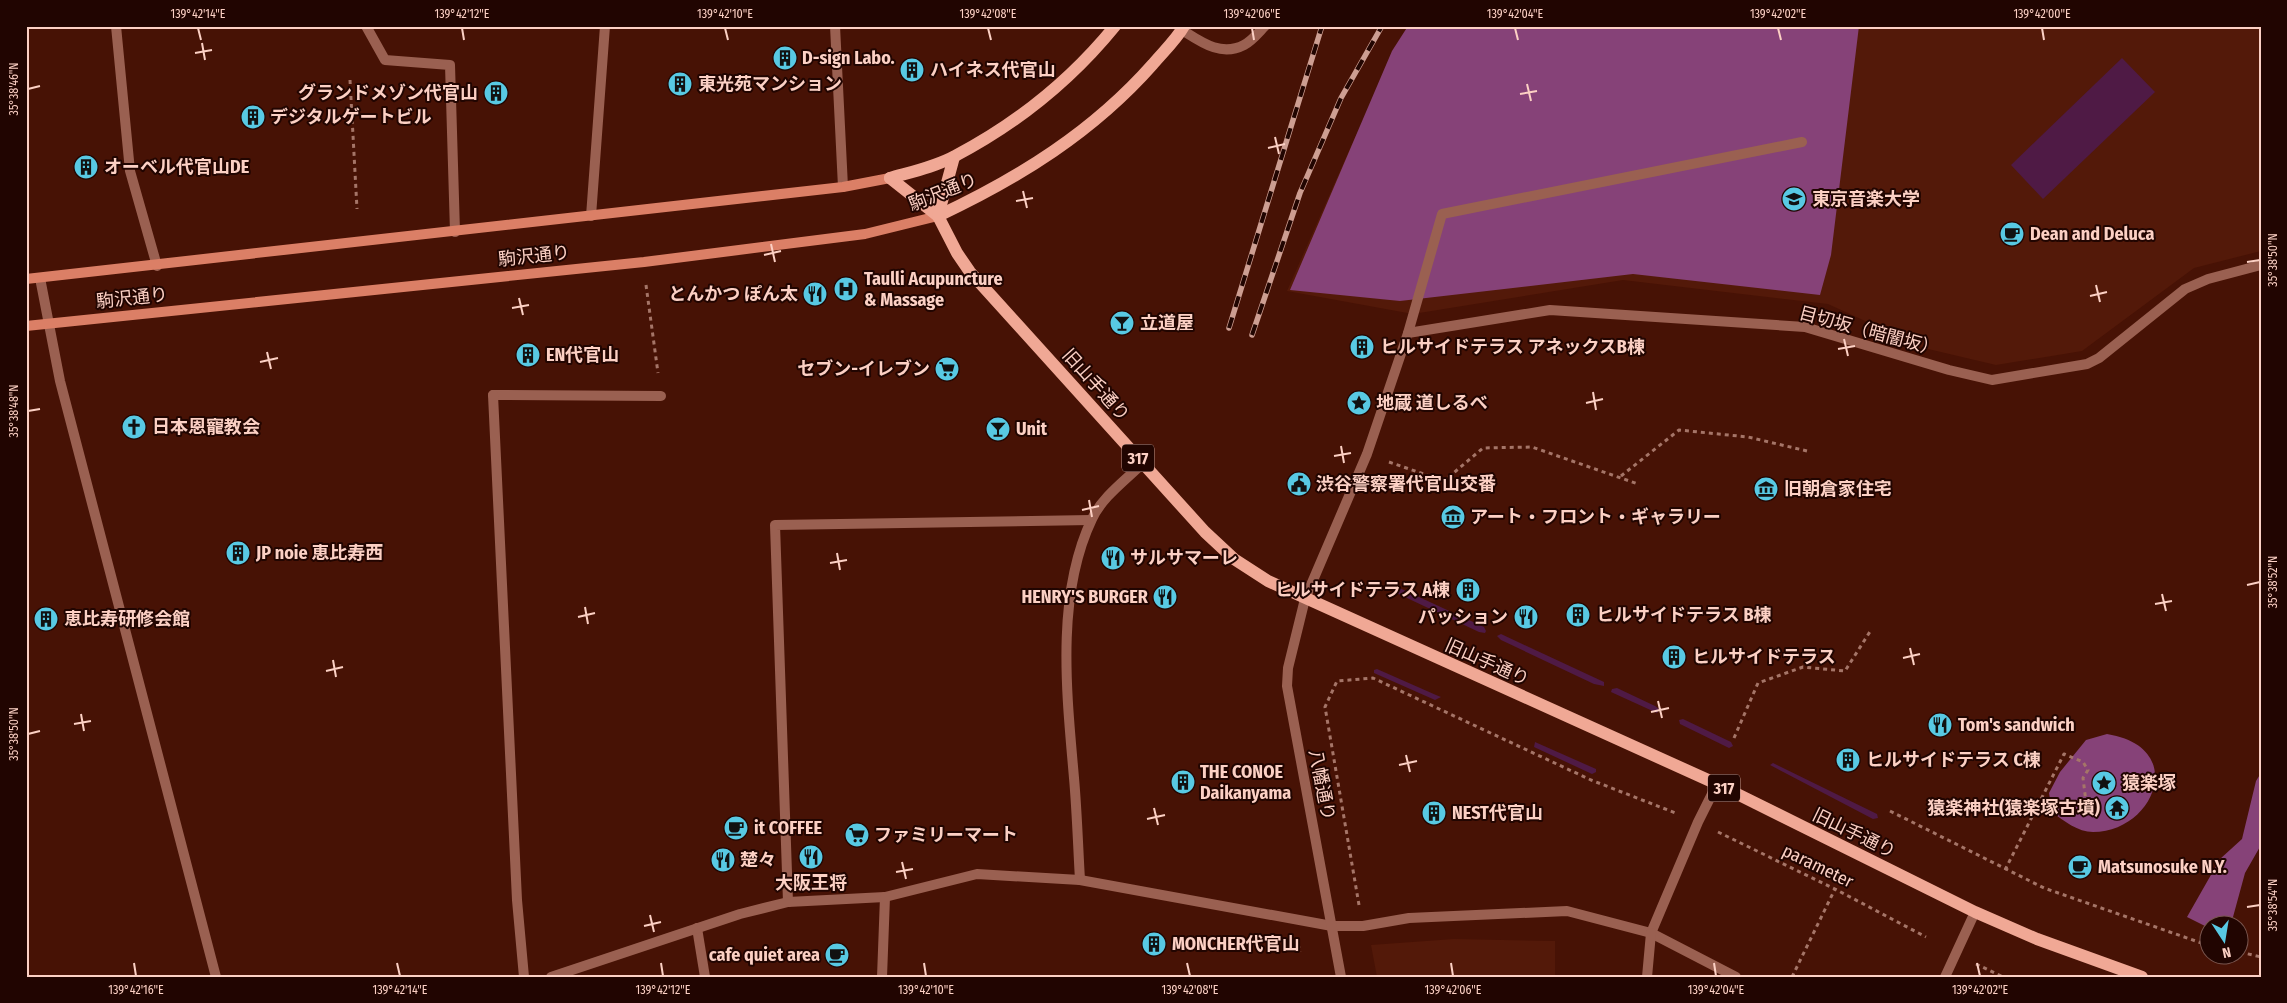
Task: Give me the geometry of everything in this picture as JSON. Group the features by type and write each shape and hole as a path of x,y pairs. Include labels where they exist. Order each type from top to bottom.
{"main road":[{"name":"駒沢通り","path":"26,280 843,187 890,178 954,157 1016,118 1063,82 1097,48 1115,26"},
{"name":"駒沢通り","path":"26,326 654,261 864,234 938,216 983,195 1032,167 1103,113 1136,83 1183,28"},
{"path":"938,216 954,157"},
{"name":"旧山手通り","path":"890,178 938,216 957,253 970,272 1205,532 1234,559 1268,581 1717,784 1975,912 2037,939 2142,977"}],"street":[{"path":"116,26 130,171 156,266"},
{"path":"366,26 385,60 450,65 455,232"},
{"path":"591,216 605,26"},
{"path":"835,26 843,187"},
{"path":"1183,28 1211,48 1223,49 1244,45 1265,26"},
{"name":"八幡通り","path":"1341,977 1287,686 1288,668 1305,599 1367,454 1408,333 1442,214 1802,142"},
{"name":"目切坂（暗闇坂）","path":"1408,333 1550,310 1805,326 1949,370 1992,380 2087,364 2185,289 2208,279 2261,265"},
{"path":"40,278 60,381 216,977"},
{"path":"524,977 517,900 493,395 661,396"},
{"path":"1080,880 1068,705 1067,621 1072,586 1091,520 1098,508 1143,463"},
{"path":"788,902 774,525 1091,520"},
{"path":"1647,977 1651,933 1698,822 1717,784"},
{"path":"551,977 740,914 788,902 886,897 977,874 1080,880 1332,926 1363,926 1409,918 1567,911 1651,933 1736,977"},
{"path":"882,977 886,897"},
{"path":"1945,977 1975,912"},
{"path":"697,928 704,977"}],"path":[{"path":"350,80 357,209"},
{"path":"647,292 661,396"},
{"path":"1620,477 1679,430 1748,437 1807,451"},
{"path":"1367,454 1444,480 1483,448 1532,447 1638,484"},
{"path":"1734,738 1758,683 1803,667 1845,671 1871,630"},
{"name":"parameter","path":"1363,926 1325,707 1337,681 1373,678 1591,780 1698,822 1835,889 1926,937"},
{"path":"2006,870 2064,754 2083,762 2088,770 2083,778 2086,802 2099,805"},
{"path":"1890,811 2044,888 2200,943"},
{"path":"1792,977 1835,889"},
{"path":"1970,962 2003,977"}],"shaded area":[{"name":"東京音楽大学","path":"1408,26 2261,26 2261,251 2194,268 2082,351 1996,365 1924,348 1828,304 1623,280 1413,314 1287,291 1351,146"},
{"path":"1408,26 1859,26 1831,255 1820,295 1633,274 1400,301 1290,290 1392,51"},
{"path":"2122,58 2155,92 2043,199 2011,165"},
{"path":"1393,585 1484,627 1485,633 1479,632 1390,590 1390,586"},
{"path":"1501,634 1604,682 1604,686 1594,684 1501,640 1497,636"},
{"path":"1377,669 1441,697 1435,700 1374,673 1374,670"},
{"path":"1617,688 1655,706 1659,709 1657,713 1611,692 1612,689"},
{"path":"1683,719 1731,742 1733,746 1729,748 1680,724 1679,720"},
{"path":"2107,734 2132,742 2148,755 2155,771 2154,788 2146,804 2132,819 2114,828 2087,832 2071,825 2052,812 2049,793 2060,772 2086,740"},
{"path":"1535,742 1596,769 1596,772 1592,774 1534,747"},
{"path":"1773,763 1877,814 1878,818 1873,819 1770,765"},
{"path":"2261,773 2261,845 2245,873 2233,916 2200,916 2200,924 2187,917 2220,859 2242,839 2256,781"},
{"path":"1454,939 1555,941 1555,977 1377,977 1371,945"}],"railway":[{"path":"1229,328 1322,26"},
{"path":"1252,335 1300,193 1341,98 1382,26"}],"place":[{"name":"D-sign Labo.","path":"785,58"},
{"name":"ハイネス代官山","path":"912,70"},
{"name":"東光苑マンション","path":"680,84"},
{"name":"グランドメゾン代官山","path":"496,93"},
{"name":"デジタルゲートビル","path":"253,117"},
{"name":"オーベル代官山DE","path":"86,167"},
{"name":"東京音楽大学","path":"1794,199"},
{"name":"Dean and Deluca","path":"2012,234"},
{"name":"Taulli Acupuncture & Massage","path":"846,289"},
{"name":"とんかつ ぽん太","path":"815,294"},
{"name":"立道屋","path":"1122,323"},
{"name":"ヒルサイドテラス アネックスB棟","path":"1362,347"},
{"name":"EN代官山","path":"528,355"},
{"name":"セブン-イレブン","path":"947,369"},
{"name":"地蔵 道しるべ","path":"1359,403"},
{"name":"日本恩寵教会","path":"134,427"},
{"name":"Unit","path":"998,429"},
{"name":"渋谷警察署代官山交番","path":"1299,484"},
{"name":"旧朝倉家住宅","path":"1766,489"},
{"name":"アート・フロント・ギャラリー","path":"1453,517"},
{"name":"JP noie 恵比寿西","path":"238,553"},
{"name":"サルサマーレ","path":"1113,558"},
{"name":"ヒルサイドテラス A棟","path":"1468,590"},
{"name":"HENRY'S BURGER","path":"1165,597"},
{"name":"ヒルサイドテラス B棟","path":"1578,615"},
{"name":"パッション","path":"1526,617"},
{"name":"恵比寿研修会館","path":"46,619"},
{"name":"ヒルサイドテラス","path":"1674,657"},
{"name":"Tom's sandwich","path":"1940,725"},
{"name":"ヒルサイドテラス C棟","path":"1848,760"},
{"name":"THE CONOE Daikanyama","path":"1183,782"},
{"name":"猿楽塚","path":"2104,783"},
{"name":"猿楽神社(猿楽塚古墳)","path":"2117,808"},
{"name":"NEST代官山","path":"1434,813"},
{"name":"it COFFEE","path":"736,828"},
{"name":"ファミリーマート","path":"857,835"},
{"name":"大阪王将","path":"811,857"},
{"name":"楚々","path":"723,860"},
{"name":"Matsunosuke N.Y.","path":"2080,867"},
{"name":"MONCHER代官山","path":"1154,944"},
{"name":"cafe quiet area","path":"837,955"}]}
